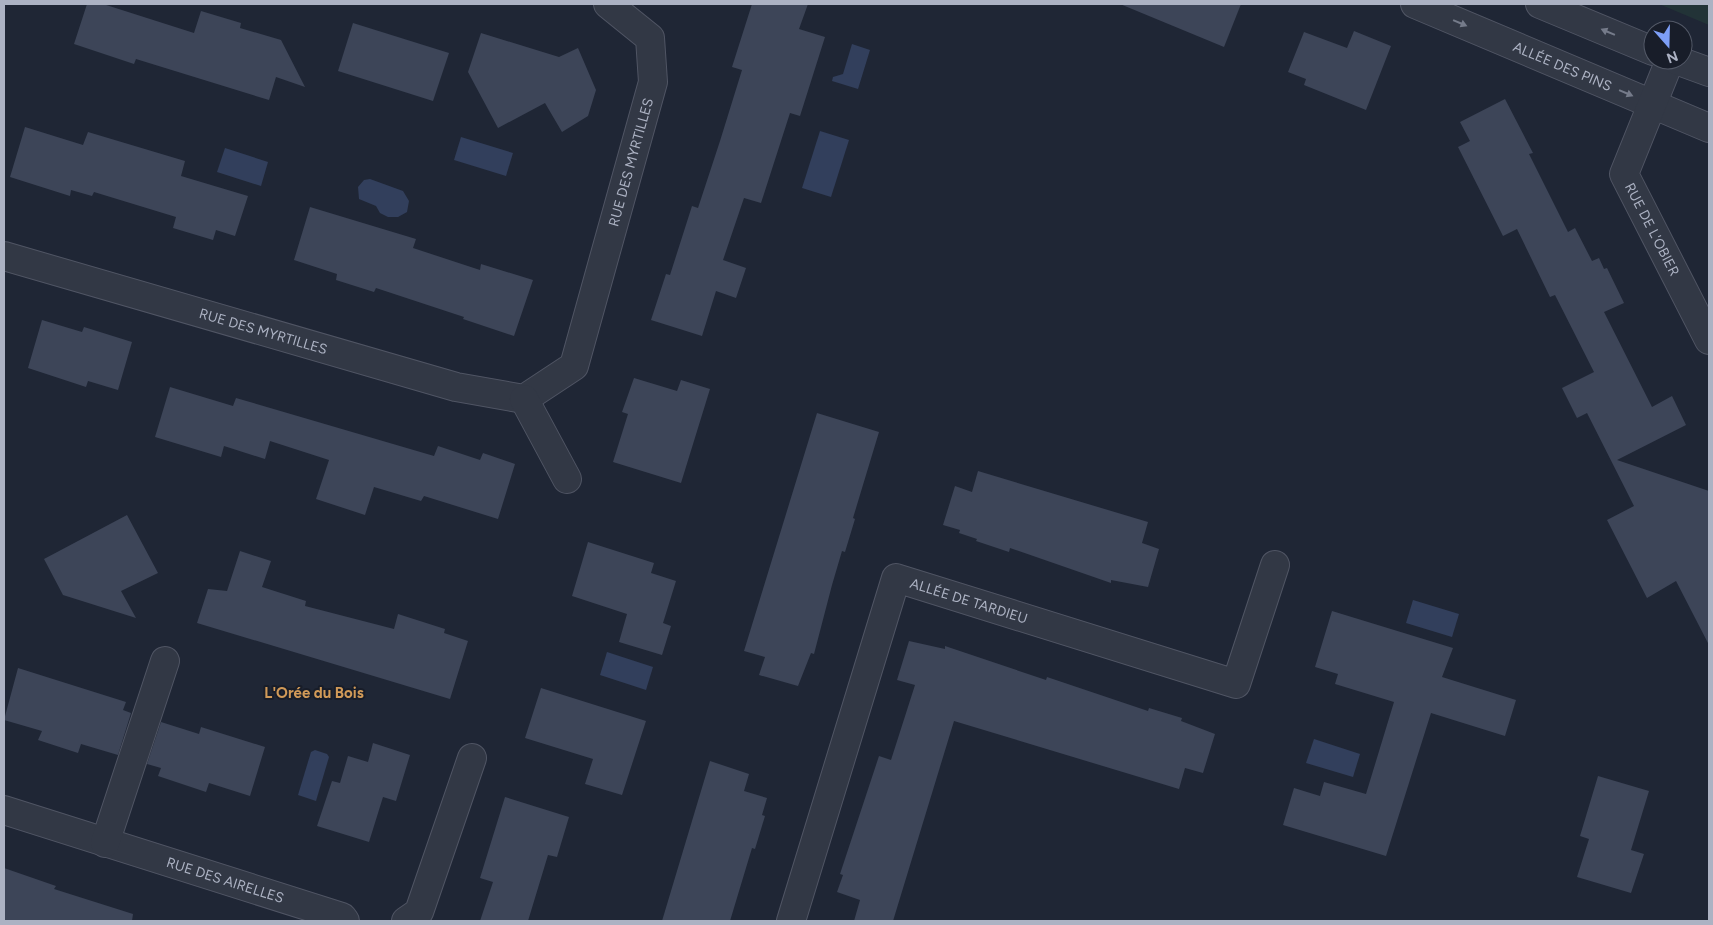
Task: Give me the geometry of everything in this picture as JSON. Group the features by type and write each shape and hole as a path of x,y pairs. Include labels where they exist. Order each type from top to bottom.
{"street":[{"name":"RUE DES MYRTILLES","path":"4,256 456,388 524,400 574,366 653,82 650,38 608,4"},
{"name":"ALLÉE DES PINS","path":"1415,4 1709,128"},
{"path":"1540,4 1643,47"},
{"path":"1693,66 1709,72"},
{"name":"RUE DE L'OBIER","path":"1666,70 1624,174 1709,340"},
{"path":"524,400 567,479"},
{"name":"ALLÉE DE TARDIEU","path":"791,921 896,578 1236,684 1275,565"},
{"path":"105,843 165,661"},
{"path":"406,921 420,912 472,758"},
{"name":"RUE DES AIRELLES","path":"4,810 342,917 345,921"}],"shaded area":[{"path":"1659,4 1709,4 1709,25"}],"water":[{"path":"852,44 870,50 858,89 832,81 833,77 843,74"},
{"path":"820,131 849,140 831,197 802,188"},
{"path":"461,137 513,153 506,176 454,160"},
{"path":"225,148 268,162 261,186 217,172"},
{"path":"370,179 403,191 409,201 407,212 398,217 388,217 380,213 376,206 359,199 358,187 364,180"},
{"path":"1413,600 1459,614 1452,637 1406,623"},
{"path":"607,652 653,667 646,690 600,675"},
{"path":"1314,739 1360,754 1353,777 1306,763"},
{"path":"315,750 327,754 329,757 316,801 298,795 311,752"}],"building":[{"path":"87,4 103,4 194,33 201,11 241,23 240,28 281,40 305,87 276,77 269,100 136,59 134,64 74,44"},
{"path":"752,4 808,4 799,29 825,37 800,116 790,113 761,203 744,198 723,260 746,268 736,298 716,291 702,336 651,320 666,274 670,275 692,206 698,208 720,141 742,70 732,67"},
{"path":"1120,4 1241,4 1224,47"},
{"path":"353,23 449,53 433,101 338,71"},
{"path":"1354,31 1391,46 1366,110 1304,85 1306,79 1288,72 1304,32 1347,48"},
{"path":"481,33 559,57 578,48 596,90 588,116 562,132 545,103 498,128 468,72"},
{"path":"1505,99 1533,153 1529,154 1568,232 1575,228 1592,261 1599,258 1604,269 1607,268 1624,303 1604,312 1652,407 1672,396 1686,425 1617,460 1709,491 1709,645 1676,581 1647,598 1607,520 1634,506 1587,413 1577,418 1562,388 1594,372 1555,295 1550,297 1517,229 1503,236 1458,147 1470,141 1460,122"},
{"path":"25,127 83,145 88,132 185,161 181,176 248,196 235,236 216,230 213,240 173,228 176,217 94,192 92,196 71,190 70,196 10,177"},
{"path":"310,207 416,239 413,248 480,270 481,264 533,280 514,336 463,319 464,317 376,288 374,292 336,280 337,274 294,260"},
{"path":"42,320 82,332 84,327 132,342 118,390 88,381 86,387 28,368"},
{"path":"634,378 677,391 681,380 710,389 681,483 613,462 628,414 622,412"},
{"path":"170,387 233,406 236,398 434,456 438,446 480,460 483,453 515,464 498,519 424,496 421,501 374,487 365,515 316,499 329,460 270,441 265,459 224,446 221,457 155,437"},
{"path":"817,413 879,432 853,518 855,519 845,552 842,551 832,585 814,654 811,653 798,686 759,675 765,657 744,651"},
{"path":"978,471 1148,522 1142,543 1159,549 1148,587 1111,580 1111,583 1010,548 1009,552 976,541 977,539 959,533 960,530 943,525 955,486 972,492"},
{"path":"127,515 158,573 121,591 136,618 63,595 44,559"},
{"path":"588,542 654,563 651,573 676,581 663,623 671,626 662,655 619,642 627,614 572,596"},
{"path":"240,551 271,561 262,587 306,601 305,606 394,629 398,614 445,629 444,633 468,641 450,699 197,623 208,589 227,591"},
{"path":"1332,611 1453,648 1442,677 1516,700 1505,736 1431,713 1386,856 1283,825 1294,788 1320,796 1324,782 1366,794 1394,702 1335,684 1338,674 1315,667"},
{"path":"909,641 945,649 945,646 1046,680 1047,677 1148,711 1149,708 1182,718 1181,721 1215,734 1203,773 1185,768 1179,789 954,721 893,921 854,921 860,900 837,892 843,875 840,874 879,756 891,760 915,685 897,680"},
{"path":"18,668 126,702 123,710 131,713 118,755 81,744 78,753 38,740 42,731 4,720"},
{"path":"541,688 646,721 622,795 585,784 593,759 525,738"},
{"path":"161,722 199,734 201,727 265,747 250,796 209,783 206,792 158,776 161,768 147,764"},
{"path":"373,743 410,755 396,801 383,797 369,842 317,826 332,781 340,783 348,756 368,762"},
{"path":"710,761 749,774 744,791 767,798 762,815 765,816 755,849 752,848 730,921 662,921"},
{"path":"1598,776 1649,791 1631,850 1644,854 1631,893 1577,877 1589,839 1580,836"},
{"path":"505,797 569,817 557,857 548,855 528,921 480,921 493,882 480,878"},
{"path":"4,868 56,886 54,889 133,914 132,921 4,921"}],"district":[{"name":"L'Orée du Bois","path":"314,693"}]}
